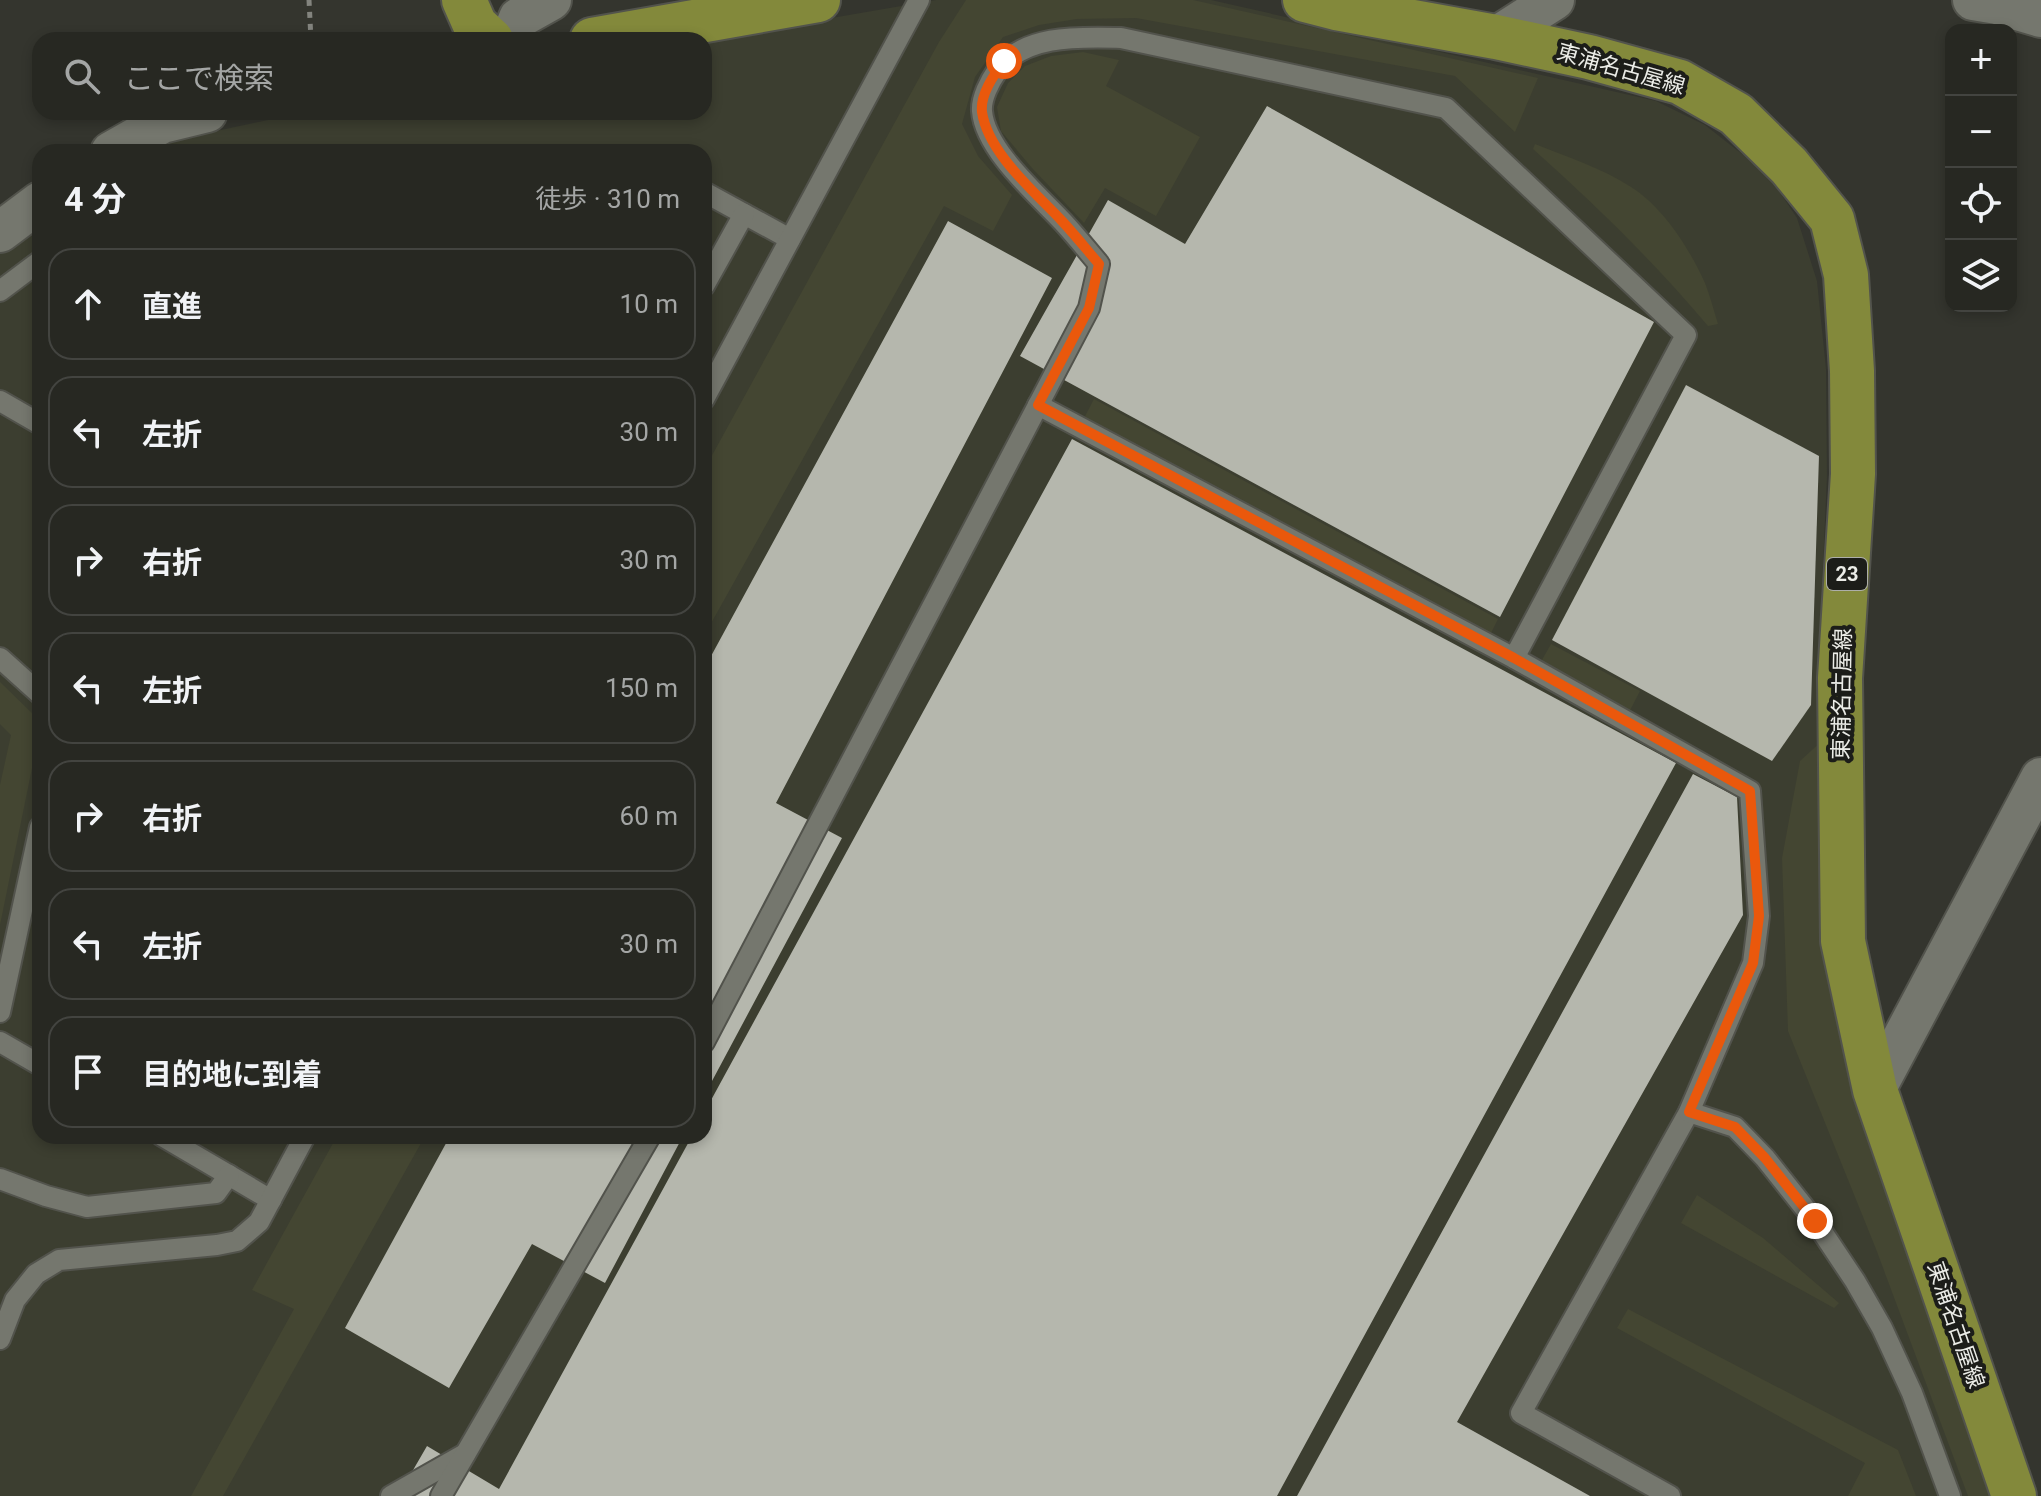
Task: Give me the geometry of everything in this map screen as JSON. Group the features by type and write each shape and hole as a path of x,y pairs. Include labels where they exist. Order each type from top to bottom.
{"main road":[{"path":"464,0 475,25 482,32"},
{"path":"637,32 818,0"},
{"name":"東浦名古屋線","path":"1305,0 1589,57 1680,82 1736,114 1789,166 1832,219 1846,275 1852,371 1853,474 1840,678 1843,941 1875,1090 2014,1496"}],"street":[{"path":"513,32 519,18 551,0"},
{"path":"1496,37 1554,0"},
{"path":"1973,0 2041,17"},
{"path":"125,144 162,123 174,120"},
{"path":"0,232 32,208"},
{"path":"1875,1090 2041,778"}],"lane":[{"path":"712,384 919,0"},
{"path":"712,1027 1089,308 1099,264 1019,178 989,136 982,109 990,82 1004,61 1020,51 1068,37 1121,38 1446,108 1686,335 1514,658"},
{"path":"712,196 790,239"},
{"path":"712,272 744,214"},
{"path":"0,291 32,267"},
{"path":"0,401 32,419"},
{"path":"1038,405 1514,658 1750,791 1759,916 1753,963 1689,1112 1521,1413 1670,1496"},
{"path":"0,658 32,687"},
{"path":"0,1012 32,864"},
{"path":"0,1042 32,1060"},
{"path":"1689,1112 1735,1127 1765,1158 1815,1221 1882,1328 1912,1393 1950,1496"},
{"path":"176,1144 271,1200"},
{"path":"0,1339 15,1300 36,1274 59,1260 237,1241 259,1222 301,1144"},
{"path":"441,1496 645,1144"},
{"path":"0,1179 87,1207 216,1193 229,1175"},
{"path":"391,1496 465,1454"}],"path":[{"path":"309,0 311,32"}],"shaded area":[{"path":"936,0 1211,0 1656,101 1705,125 1773,182 1797,218 1817,281 1826,369 1827,477 1816,791 1984,1496 0,1496 0,245 32,222 32,1144 712,1144 712,144 166,144 268,120 712,120 712,39"},
{"path":"966,0 1193,0 1538,78 1515,132 1455,76 1136,18 1077,19 1039,25 1003,37 975,77 962,124 978,156 1012,195 993,231 944,206 712,622 712,455 939,42"},
{"path":"1083,52 1119,60 1106,86 1200,137 1156,216 1105,188 1084,223 1001,131 997,107 1008,83 1025,66 1051,56"},
{"path":"1535,144 1608,174 1631,187 1654,206 1691,256 1705,283 1718,324 1708,326 1624,234 1533,149"},
{"path":"1094,399 1498,619 1488,639 1081,424"},
{"path":"1551,644 1640,691 1626,718 1538,667"},
{"path":"0,682 32,713 32,768 0,925 0,785 11,735 0,724"},
{"path":"1823,740 1824,884 1996,1496 1968,1496 1876,1249 1788,1031 1782,858 1800,761"},
{"path":"333,1144 421,1144 223,1496 191,1496 294,1309 252,1290"},
{"path":"1697,1195 1763,1238 1839,1303 1834,1308 1681,1223"},
{"path":"1628,1309 1898,1450 1916,1496 1848,1496 1865,1463 1617,1328"}],"building":[{"path":"1267,106 1654,322 1500,617 1020,356 1108,200 1185,244"},
{"path":"948,221 1052,278 776,803 842,838 712,1081 712,654"},
{"path":"1686,385 1819,456 1811,705 1772,761 1552,640"},
{"path":"1072,439 1676,763 1277,1496 398,1496 427,1446 499,1489 688,1144 712,1144 712,1098"},
{"path":"1693,774 1737,797 1743,915 1457,1422 1590,1496 1297,1496"},
{"path":"446,1144 679,1144 605,1283 532,1244 449,1388 345,1328"}],"route":[{"path":"1004,61 990,82 982,109 989,136 1019,178 1099,264 1089,308 1038,405 1514,658 1750,791 1759,916 1753,963 1689,1112 1735,1127 1765,1158 1815,1221"}]}
